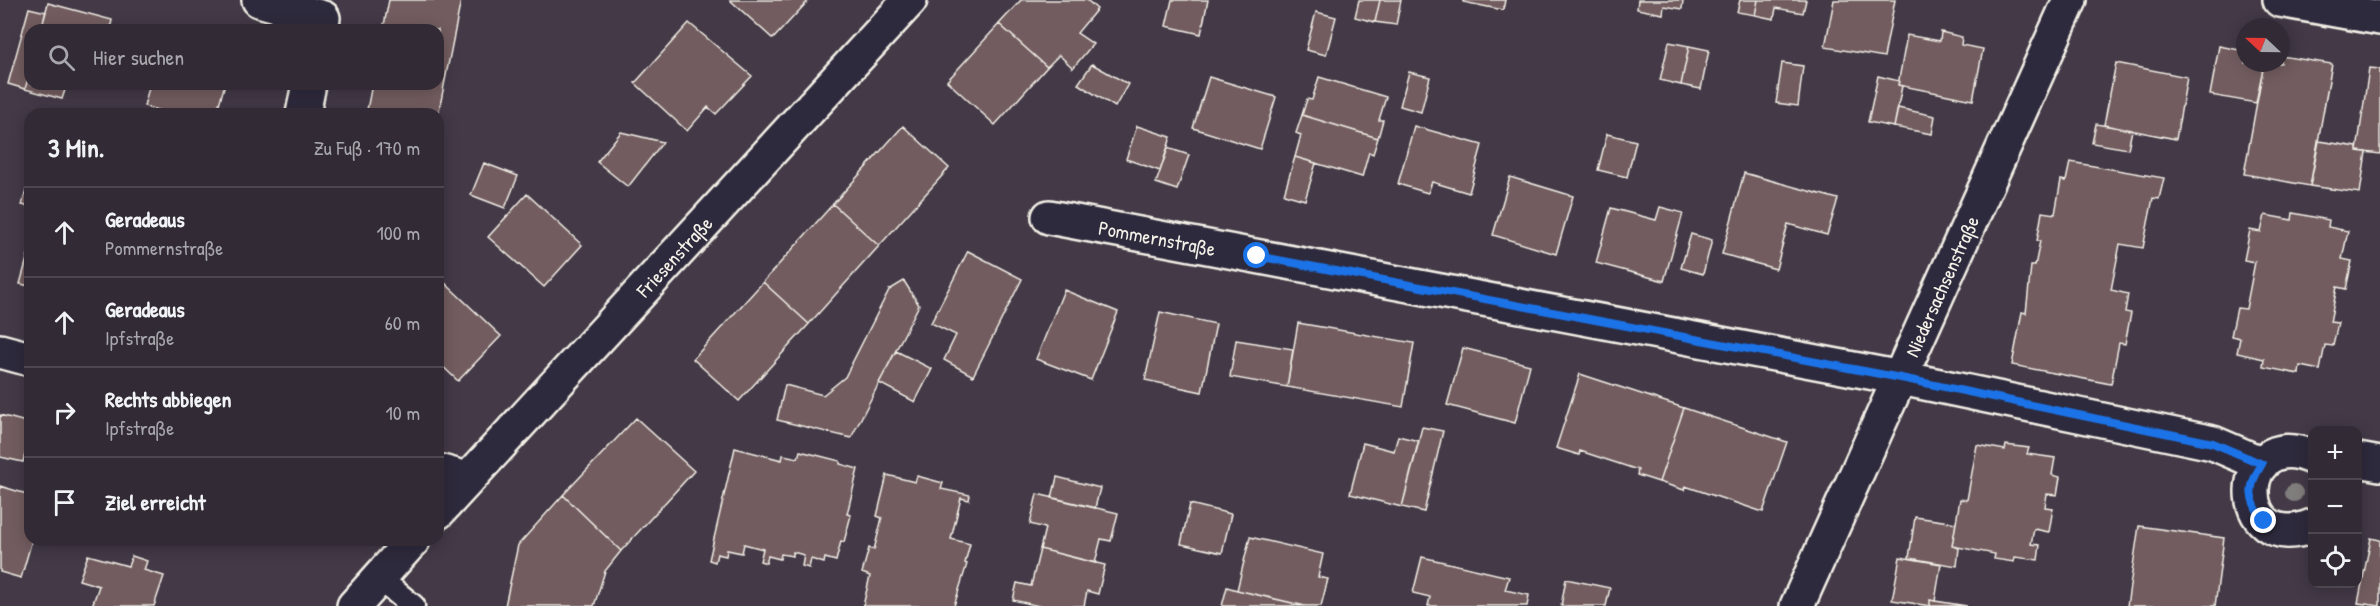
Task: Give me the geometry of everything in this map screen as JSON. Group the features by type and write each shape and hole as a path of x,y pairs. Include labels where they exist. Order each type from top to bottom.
{"street":[{"path":"259,0 323,16"},
{"name":"Friesenstraße","path":"444,497 453,475 910,0"},
{"name":"Niedersachsenstraße","path":"1797,606 2070,0"},
{"path":"2280,0 2380,18"},
{"path":"304,108 308,90"},
{"name":"Pommernstraße","path":"1049,217 1901,378 2213,443 2262,464"},
{"path":"0,351 24,357"},
{"path":"2308,455 2300,451 2285,451 2272,455 2254,476 2251,489 2253,506 2264,521 2278,530 2295,532 2308,528"},
{"path":"2362,461 2380,464"},
{"path":"354,606 408,546"}],"lane":[{"path":"379,578 413,606"}],"building":[{"path":"389,0 461,0 444,86 444,24 384,24"},
{"path":"730,0 809,0 773,39"},
{"path":"1021,0 1087,0 1097,9 1077,33 1093,44 1073,68 1059,55 1047,67 999,24"},
{"path":"1172,0 1208,0 1201,34 1166,26"},
{"path":"1359,0 1380,0 1375,22 1355,17"},
{"path":"1380,0 1401,0 1396,25 1375,22"},
{"path":"1463,0 1505,0 1503,10 1463,2"},
{"path":"1638,0 1683,0 1682,9 1664,6 1663,14 1637,9"},
{"path":"1740,0 1758,0 1755,15 1737,12"},
{"path":"1758,0 1806,0 1803,13 1776,8 1774,19 1755,15"},
{"path":"1834,0 1895,0 1884,57 1825,47"},
{"path":"48,3 112,20 111,24 43,24"},
{"path":"29,8 46,12 43,24 25,24"},
{"path":"1316,12 1336,17 1326,55 1306,50"},
{"path":"689,23 752,76 716,114 708,107 687,131 635,83"},
{"path":"999,24 1047,67 995,125 947,81"},
{"path":"24,26 24,89 8,84"},
{"path":"1941,32 1962,37 1961,45 1983,49 1973,100 1898,85 1907,35 1940,41"},
{"path":"1669,42 1689,46 1681,85 1660,80"},
{"path":"1689,46 1709,50 1701,89 1681,85"},
{"path":"2219,46 2236,49 2236,72 2262,72 2256,103 2210,95"},
{"path":"2290,57 2332,64 2310,186 2244,174 2262,72 2290,72"},
{"path":"1782,63 1803,66 1798,106 1776,103"},
{"path":"2116,63 2187,77 2176,139 2104,125"},
{"path":"1092,64 1128,84 1115,107 1078,84"},
{"path":"2369,68 2380,69 2380,154 2357,151"},
{"path":"1409,72 1430,77 1421,112 1400,106"},
{"path":"1878,76 1899,81 1898,85 1902,86 1894,127 1868,122"},
{"path":"1209,77 1276,97 1260,149 1193,128"},
{"path":"1319,77 1386,97 1379,120 1383,120 1378,138 1302,115 1307,99 1312,100"},
{"path":"29,90 65,90 62,99"},
{"path":"148,90 223,90 218,108 151,108 144,106"},
{"path":"371,90 443,90 440,108 367,108"},
{"path":"1898,108 1935,116 1932,134 1894,127"},
{"path":"1302,115 1378,138 1373,154 1369,152 1362,177 1295,157 1301,135 1296,133"},
{"path":"2096,124 2132,130 2128,149 2092,143"},
{"path":"903,126 949,168 879,246 833,204"},
{"path":"1137,126 1171,137 1160,171 1126,159"},
{"path":"1414,126 1482,145 1469,193 1432,182 1428,193 1398,184"},
{"path":"621,132 663,142 628,187 597,162"},
{"path":"1607,134 1636,141 1627,177 1598,170"},
{"path":"2319,141 2357,147 2357,151 2366,152 2360,193 2310,186"},
{"path":"1168,148 1189,155 1177,190 1156,183"},
{"path":"1295,157 1316,163 1305,200 1284,194"},
{"path":"2070,162 2164,178 2159,199 2153,198 2143,248 2120,244 2111,290 2128,294 2125,312 2131,313 2125,344 2119,343 2111,384 2012,365 2022,312 2026,313 2031,266 2035,266 2040,241 2037,241 2042,212 2055,214 2061,180 2066,181"},
{"path":"484,163 518,176 505,208 471,195"},
{"path":"1744,173 1838,199 1827,235 1788,224 1776,269 1722,254"},
{"path":"1510,177 1573,196 1556,254 1493,235"},
{"path":"527,194 582,245 544,287 488,237"},
{"path":"833,204 879,246 809,324 763,282"},
{"path":"1660,207 1683,213 1664,281 1596,263 1611,208 1656,220"},
{"path":"2293,213 2329,220 2328,227 2348,231 2342,259 2352,261 2346,289 2337,287 2330,322 2338,323 2333,346 2325,345 2320,370 2300,366 2299,374 2263,367 2264,359 2237,353 2240,338 2231,336 2237,308 2246,309 2255,262 2244,260 2250,230 2261,232 2265,215 2292,220"},
{"path":"1691,234 1712,240 1703,274 1681,268"},
{"path":"968,251 1022,279 973,376 944,360 956,335 931,323"},
{"path":"24,270 24,285 20,284"},
{"path":"904,281 919,305 851,438 777,420 785,385 823,395 845,377 889,290"},
{"path":"763,282 809,324 739,401 693,359"},
{"path":"444,284 501,336 458,381 444,368"},
{"path":"1064,290 1118,312 1091,380 1036,359"},
{"path":"1160,312 1216,324 1202,392 1145,380"},
{"path":"1298,323 1414,343 1403,407 1287,387"},
{"path":"1236,340 1293,349 1287,387 1230,377"},
{"path":"1463,348 1530,365 1515,423 1447,405"},
{"path":"896,351 932,369 915,402 879,383"},
{"path":"1580,374 1684,408 1659,482 1637,475 1638,470 1580,451 1579,455 1556,448"},
{"path":"1684,408 1787,442 1763,512 1685,486 1684,490 1659,482"},
{"path":"0,415 24,421 23,462 0,457"},
{"path":"636,418 694,471 621,551 563,495"},
{"path":"1422,427 1443,431 1424,512 1402,507"},
{"path":"1398,436 1419,441 1402,507 1350,494 1363,443 1394,451"},
{"path":"1977,445 2005,450 2006,445 2029,448 2027,454 2055,458 2052,475 2060,477 2057,495 2047,494 2045,507 2053,508 2049,532 2034,529 2031,544 2040,545 2038,560 2015,557 2014,562 1994,559 1995,554 1952,546 1960,499 1967,500"},
{"path":"735,448 782,460 783,455 798,458 800,451 840,461 840,464 858,469 847,514 851,515 836,561 825,558 824,563 811,559 809,568 802,566 804,555 793,552 793,556 781,554 780,559 768,556 766,563 760,561 763,549 744,544 742,553 727,550 726,556 717,554 715,562 709,560"},
{"path":"887,475 915,482 917,476 943,483 941,489 970,495 969,500 961,498 951,539 970,544 965,563 967,564 954,606 863,606 870,576 862,573 869,548 874,550 882,518 877,516"},
{"path":"1057,477 1100,488 1095,508 1052,498"},
{"path":"0,486 24,493 24,546 30,546 21,578 0,572"},
{"path":"1037,494 1118,513 1111,541 1101,539 1095,563 1040,549 1045,528 1030,524"},
{"path":"563,495 621,551 605,571 594,606 505,606 518,545"},
{"path":"1190,504 1231,514 1222,553 1181,544"},
{"path":"1915,517 1956,523 1952,546 1959,548 1957,566 1909,558"},
{"path":"2139,526 2224,538 2215,606 2127,606"},
{"path":"1250,537 1323,554 1318,577 1328,579 1321,606 1305,606 1237,590"},
{"path":"2371,538 2380,540 2380,606 2358,603"},
{"path":"1040,549 1105,565 1098,594 1087,591 1084,606 1039,606 1013,600 1017,583 1031,586"},
{"path":"88,555 128,566 132,556 147,561 144,570 164,576 154,606 92,606 99,586 79,580"},
{"path":"1422,557 1509,577 1505,590 1529,595 1527,606 1428,606 1430,597 1413,593"},
{"path":"1900,557 1941,564 1935,601 1930,600 1930,606 1892,600"},
{"path":"1566,579 1610,588 1606,606 1561,606"},
{"path":"1227,587 1237,590 1305,606 1222,606"},
{"path":"1930,600 1935,601 1967,606 1930,606"}],"route":[{"path":"1257,256 1901,378 2213,443 2262,464 2254,476 2251,489 2253,506 2264,521"}]}
